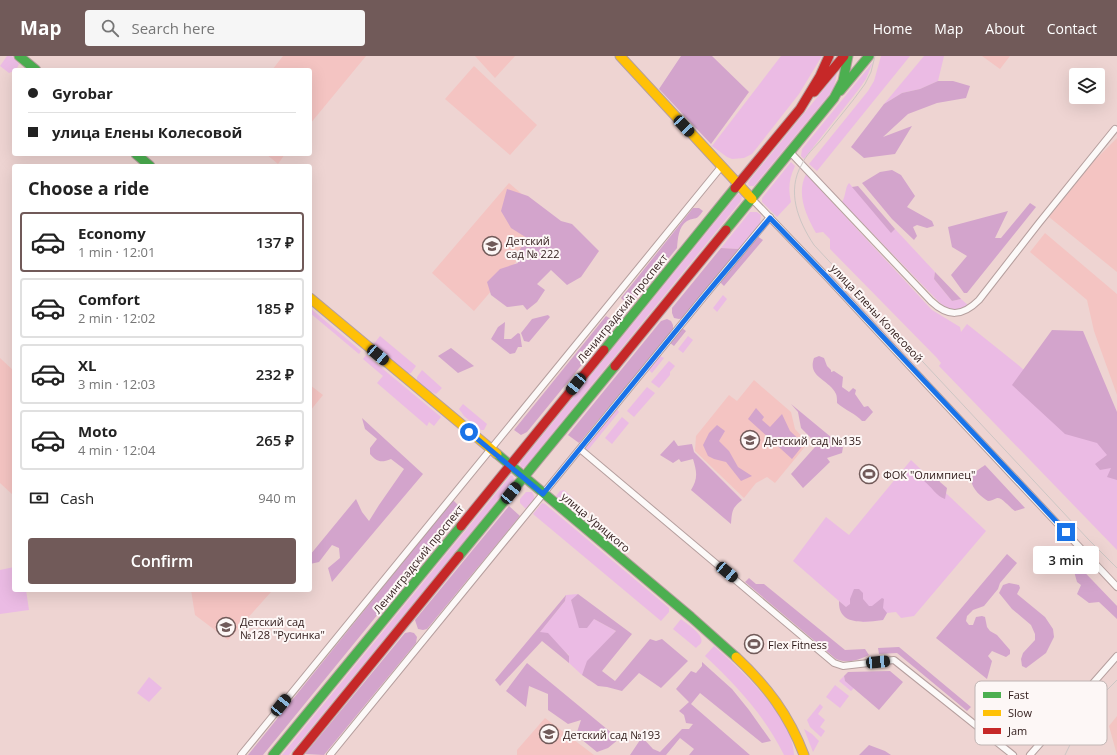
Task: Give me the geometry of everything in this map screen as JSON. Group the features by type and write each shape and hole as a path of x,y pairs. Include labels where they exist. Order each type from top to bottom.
{"main road":[{"path":"19,56 34,68"},
{"name":"улица Елены Колесовой","path":"620,56 752,199"},
{"name":"Ленинградский проспект","path":"273,755 800,109 820,76 829,56"},
{"path":"800,109 844,56"},
{"path":"834,98 843,81 848,56"},
{"path":"296,755 869,56"},
{"path":"138,156 148,164"},
{"name":"улица Урицкого","path":"312,300 691,617 752,672 775,700 791,723 804,755"}],"street":[{"path":"790,152 931,301 942,310 953,313 969,309 979,300 1039,222 1116,129"},
{"path":"241,755 721,167"},
{"name":"улица Елены Колесовой","path":"752,199 1117,587"},
{"path":"330,755 702,299 770,218"},
{"path":"580,449 834,663 843,666 894,660 975,725"},
{"path":"1095,681 1117,656"},
{"path":"1000,745 1011,754"},
{"path":"1030,755 1039,745"}],"shaded area":[{"path":"7,56 12,56 19,64 17,68 12,68 12,72 9,73 0,66"},
{"path":"283,56 366,56 312,122 312,68 274,68"},
{"path":"475,56 515,56 495,78"},
{"path":"681,56 712,56 749,92 711,144 659,89"},
{"path":"781,56 822,56 799,94 752,154 744,158 732,159 727,157 712,146"},
{"path":"881,56 910,56 817,171 809,164 868,91 874,81"},
{"path":"924,56 944,56 938,81 920,89 902,93 884,104"},
{"path":"982,56 1010,56 1000,69"},
{"path":"873,62 866,79 859,89 804,159 801,156 802,149"},
{"path":"474,66 537,125 510,155 445,99"},
{"path":"837,73 834,87 829,95 754,186 749,186 749,181"},
{"path":"938,81 953,81 970,86 966,98 937,103 908,114 883,137 912,126 895,154 864,158 851,147 884,104 902,93 920,89"},
{"path":"1117,138 1117,272 1049,217 1095,160"},
{"path":"268,156 284,156 278,164"},
{"path":"791,162 795,166 791,175 790,184 791,202 777,217 762,202 762,198"},
{"path":"892,170 901,175 915,196 907,207 932,221 934,226 927,228 917,225 913,227 917,236 914,240 892,219 862,183 880,172"},
{"path":"806,174 932,310 960,327 961,332 967,324 1017,364 1115,448 1117,471 1117,550 939,366 941,363 937,358 830,249 830,239 823,232 816,233 806,212 802,197 803,182"},
{"name":"Детский сад № 222","path":"509,183 552,220 474,311 432,273"},
{"path":"849,183 891,232 895,229 935,272 934,279 952,301 961,299 969,306 961,310 953,310 939,302 842,202"},
{"path":"858,186 895,229 891,233 852,187"},
{"path":"507,189 528,196 561,221 572,224 599,251 581,277 567,285 551,270 537,284 545,290 537,302 527,310 523,305 507,307 491,295 487,282 500,269 518,263 519,251 527,238 511,228 501,211"},
{"path":"739,194 742,196 741,201 525,467 521,468 520,463"},
{"path":"1030,203 1036,207 967,293 964,293 951,275 967,256 952,247 948,227 1008,211 995,238 1001,238"},
{"path":"693,208 699,208 703,211 697,218 687,221 682,226 679,233 677,248 527,432 521,435 514,430 606,316 611,319 625,302 621,298"},
{"path":"750,212 757,212 761,215 760,223 739,249 721,248"},
{"path":"1045,233 1117,294 1117,395 1094,331 1087,300 1030,252"},
{"path":"757,236 763,240 724,286 719,281"},
{"path":"721,248 739,249 683,318 674,318 672,308"},
{"path":"935,272 961,299 952,301 934,279"},
{"path":"723,295 727,299 717,312 713,308"},
{"path":"312,310 361,351 359,354 312,315"},
{"path":"548,315 550,317 529,342 524,341 521,333 532,319"},
{"path":"667,319 671,321 673,330 579,443 568,435 661,321"},
{"path":"505,322 504,339 511,339 518,333 520,334 522,347 518,347 515,353 510,354 491,339 498,327"},
{"path":"682,328 686,331 674,346 670,343"},
{"path":"1052,330 1083,331 1117,412 1117,480 1107,477 1111,468 1100,470 1095,464 1107,455 1097,443 1065,434 1012,385"},
{"path":"380,336 416,366 411,373 407,374 373,345"},
{"path":"688,336 693,340 683,353 678,349"},
{"path":"451,348 474,366 458,373 438,356"},
{"path":"366,355 441,417 434,426 429,422 427,426 377,383 383,376 363,359"},
{"path":"660,356 664,358 652,373 649,370"},
{"path":"819,356 824,358 831,372 834,371 843,377 842,387 849,392 853,388 856,390 855,394 864,407 868,406 873,412 865,421 862,421 837,403 836,395 833,389 816,374 813,365 814,358"},
{"path":"0,358 12,369 12,494 0,483"},
{"path":"669,361 675,366 670,372 670,375 659,388 651,382"},
{"path":"422,370 442,388 436,394 427,390 417,382 417,377"},
{"name":"Детский сад №135","path":"754,380 791,412 795,429 808,443 775,483 767,477 756,483 744,498 695,451 696,436 729,395 737,401"},
{"path":"312,387 323,395 312,409"},
{"path":"647,387 655,393 634,417 627,411"},
{"path":"463,404 487,424 484,430 481,430 464,416 459,409"},
{"path":"791,404 843,447 842,453 827,458 830,462 803,488 791,474 815,447 811,438 801,428 798,412"},
{"path":"756,408 764,417 762,420 770,427 782,414 790,431 804,444 792,459 748,419"},
{"path":"617,409 619,412 588,450 585,448"},
{"path":"622,417 629,423 612,444 605,438"},
{"path":"362,418 423,474 332,582 328,568 340,558 339,548 332,545 319,562 312,564 312,553 356,499 362,512 369,521 404,469 391,459 379,461 370,454 370,448 377,439 365,429"},
{"path":"717,425 725,431 719,441 729,451 738,467 752,476 741,481 726,462 708,456 703,445 709,433"},
{"path":"674,440 678,446 692,444 694,452 742,500 733,510 731,524 691,490 695,482 696,475 693,459 681,462 679,459 673,463 660,455"},
{"path":"911,460 986,531 914,616 901,618 896,612 887,613 883,620 863,622 793,561 826,517 849,535"},
{"path":"985,465 1025,508 1015,511 999,498 988,501 979,494 973,487 972,479 975,473"},
{"path":"933,472 937,472 940,482 947,488 945,499 939,496 924,481 926,476"},
{"path":"511,475 513,476 514,480 289,755 282,755"},
{"path":"564,490 574,499 569,507 556,496 560,491"},
{"path":"526,492 532,492 534,499 526,509 520,503 520,499"},
{"path":"453,500 463,510 263,755 248,755"},
{"path":"542,503 669,608 669,612 661,621 533,514"},
{"path":"509,506 520,516 427,629 418,629 415,620"},
{"path":"1007,554 1017,563 1000,583 998,589 984,606 973,610 967,616 966,621 969,625 973,625 976,617 985,617 987,627 990,631 997,635 1010,650 1010,654 1006,657 992,651 988,656 992,661 987,679 936,638"},
{"path":"1070,557 1117,606 1117,619 1099,602 1089,603 1077,594 1081,585 1077,582"},
{"path":"12,567 12,592 26,592 29,610 0,614 0,570"},
{"path":"749,578 756,584 764,584 845,650 865,649 869,655 857,660 849,661 836,659 745,582"},
{"path":"1009,583 1019,585 1020,588 1017,594 1045,617 1053,629 1054,637 1046,653 1026,668 1022,666 1021,659 1023,653 1035,640 1035,634 1031,625 1012,609 999,593 1003,585"},
{"path":"854,589 859,589 863,593 863,599 869,606 872,606 882,598 884,599 883,608 887,613 883,620 861,622 848,619 843,615 840,609 839,601 846,607 850,604 850,599"},
{"name":"Детский сад №128 \"Русинка\"","path":"191,592 271,592 228,640 195,615"},
{"path":"578,594 571,601 594,619 616,631 588,661 582,675 569,663 569,655 540,632 565,601 566,595"},
{"path":"578,594 632,634 602,671 615,681 650,639 656,641 662,639 688,661 661,688 639,673 622,691 598,686 582,675 587,661 616,631 594,619 587,628 579,628 571,600"},
{"path":"566,595 565,601 540,632 548,633 569,656 569,663 542,641 500,686 495,680"},
{"path":"681,619 698,633 702,640 696,648 673,629"},
{"path":"405,633 414,633 417,637 416,643 324,755 305,754"},
{"path":"714,646 751,681 776,710 792,741 794,755 784,755 759,714 739,690 705,656"},
{"path":"899,647 971,707 967,711 897,653 879,654 878,648"},
{"path":"702,662 732,689 771,741 762,743 700,693 691,704 750,755 689,755 694,749 680,738 666,755 630,755 642,737 653,749 660,752 682,729 689,729 693,724 686,723 684,715 679,711 689,702 676,689 691,671 696,673 702,666"},
{"path":"527,663 619,739 608,748 597,752 576,735 581,720 568,724 548,710 548,694 529,686 526,707 506,691"},
{"path":"890,671 903,682 879,710 845,681 844,676 848,672"},
{"path":"844,676 845,681 854,688 851,691 839,681"},
{"path":"149,677 162,688 149,702 137,693"},
{"path":"835,685 849,696 840,708 826,697"},
{"path":"820,704 823,707 818,714 825,720 820,727 825,731 821,737 810,727 807,720"},
{"path":"1117,716 1117,755 1109,726"},
{"name":"Детский сад №193","path":"545,718 594,755 517,755 517,750"},
{"path":"804,729 819,741 813,752"},
{"path":"869,745 885,751 891,755 859,755"}],"tram line":[{"path":"875,56 871,72 865,84 849,106 808,155 797,174 795,185 796,206 803,226 814,245 1088,539 1117,568"},
{"path":"1107,690 1117,680"},
{"path":"1065,755 1070,745"}],"traffic: fast":[{"path":"19,56 34,68"},
{"path":"726,230 834,98 843,81 848,56"},
{"path":"840,91 869,56"},
{"path":"138,156 148,164"},
{"path":"604,350 735,188"},
{"path":"459,556 615,366"},
{"path":"497,454 691,617 736,657"},
{"path":"273,755 461,526"}],"traffic: slow":[{"path":"620,56 752,199"},
{"path":"312,300 497,454"},
{"path":"736,657 758,679 776,702 798,740 804,755"}],"traffic: jam":[{"path":"735,188 800,109 820,76 829,56"},
{"path":"814,92 844,56"},
{"path":"615,366 726,230"},
{"path":"461,526 604,350"},
{"path":"297,755 459,556"}],"place":[{"name":"Детский сад № 222","path":"492,246"},
{"name":"Детский сад №135","path":"750,440"},
{"name":"ФОК \"Олимпиец\"","path":"869,474"},
{"name":"Детский сад №128 \"Русинка\"","path":"226,627"},
{"name":"Flex Fitness","path":"754,644"},
{"name":"Детский сад №193","path":"549,734"}],"route":[{"path":"469,432 543,494 770,218 1066,532"}]}
